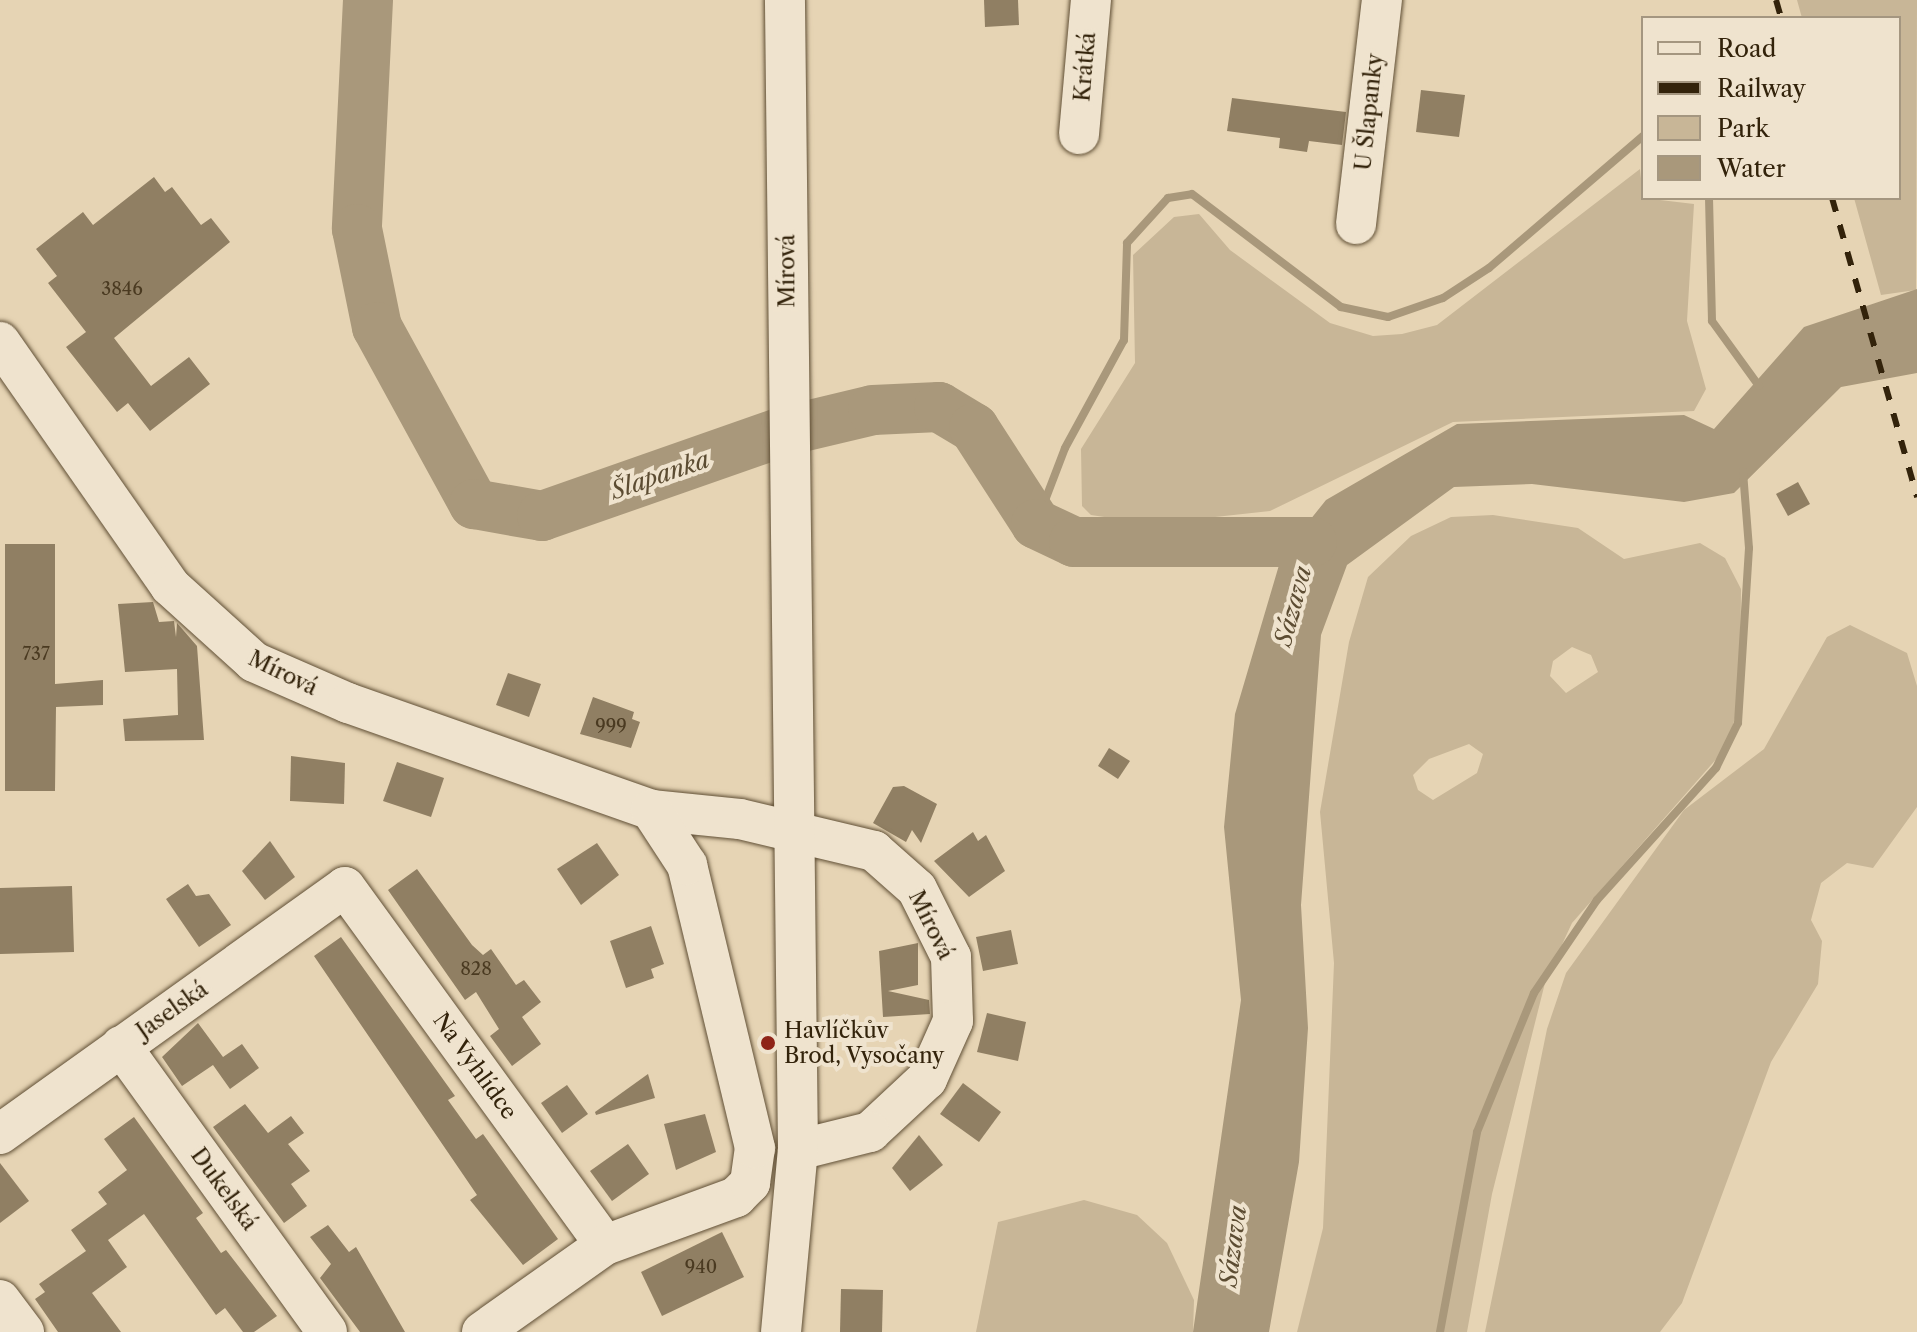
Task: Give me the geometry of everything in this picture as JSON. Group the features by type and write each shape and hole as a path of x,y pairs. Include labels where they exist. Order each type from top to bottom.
{"street":[{"name":"Mírová","path":"781,1332 798,1150 798,831 787,326 785,0"},
{"name":"Krátká","path":"1079,134 1091,0"},
{"name":"U Šlapanky","path":"1356,224 1382,0"},
{"name":"Mírová","path":"0,342 170,586 254,662 348,703 651,810 798,831 874,851 917,889 951,957 953,1021 927,1079 902,1110 870,1132 798,1150"},
{"path":"482,1332 605,1245 736,1197 750,1183 755,1148 687,865 651,810"},
{"name":"Jaselská","path":"0,1134 345,887"},
{"name":"Na Vyhlídce","path":"345,887 605,1245"},
{"name":"Dukelská","path":"121,1046 327,1332"},
{"path":"0,1300 24,1332"}],"green space":[{"path":"1797,0 1917,0 1916,290 1881,295 1855,200 1901,200 1901,16 1801,16"},
{"path":"1640,169 1641,200 1694,204 1687,321 1706,389 1694,411 1453,422 1270,511 1151,524 1091,515 1082,506 1081,449 1135,363 1133,255 1174,217 1199,214 1230,250 1330,323 1373,336 1402,334 1437,325"},
{"path":"1493,515 1578,528 1624,559 1700,543 1725,558 1741,589 1740,701 1726,748 1572,923 1546,979 1492,1194 1467,1332 1297,1332 1323,1228 1334,963 1320,812 1349,642 1368,577 1411,536 1451,517","holes":["1572,647 1591,655 1598,672 1566,693 1550,676 1553,661","1469,744 1483,754 1477,773 1433,800 1418,790 1413,775 1429,759"]},
{"path":"1850,625 1907,653 1917,686 1917,807 1873,868 1847,863 1821,883 1811,920 1822,941 1818,984 1771,1062 1682,1303 1660,1332 1485,1332 1547,1029 1566,973 1684,810 1764,749 1827,637"},
{"path":"1084,1200 1137,1215 1167,1243 1194,1300 1193,1332 976,1332 998,1222"}],"water":[{"name":"Sázava","path":"1917,289 1917,373 1841,387 1734,493 1684,502 1532,484 1454,487 1347,565 1321,635 1301,905 1308,1028 1299,1162 1269,1332 1193,1332 1241,1000 1224,827 1235,714 1282,555 1326,500 1457,424 1684,415 1714,429 1804,327"}],"building":[{"path":"984,0 1018,0 1019,25 985,27"},
{"path":"1421,90 1465,95 1459,137 1416,132"},
{"path":"1232,98 1346,112 1342,145 1309,141 1307,152 1279,148 1280,138 1227,131"},
{"path":"154,177 165,192 172,187 201,225 211,218 230,242 114,338 151,386 189,357 210,384 150,431 128,403 117,412 66,347 86,332 48,283 57,276 36,249 83,212 93,225"},
{"path":"1798,482 1810,504 1788,516 1776,494"},
{"path":"5,544 55,544 55,684 103,680 103,705 56,707 55,791 5,791"},
{"path":"153,602 159,622 174,621 176,637 177,623 197,646 204,740 125,741 123,719 178,715 177,669 125,672 118,604"},
{"path":"508,673 541,684 529,717 496,705"},
{"path":"593,697 634,712 632,719 640,722 631,748 580,734"},
{"path":"1109,748 1130,761 1118,779 1098,766"},
{"path":"291,756 345,763 344,804 290,801"},
{"path":"397,762 444,778 431,817 383,801"},
{"path":"904,786 937,804 921,843 912,830 906,842 873,823 893,787"},
{"path":"973,832 978,841 986,835 1005,871 969,897 934,861"},
{"path":"270,841 295,877 265,900 242,871"},
{"path":"597,843 619,875 581,905 557,869"},
{"path":"417,869 472,945 483,955 491,949 516,985 524,980 541,1002 522,1017 541,1044 512,1066 490,1036 499,1029 476,992 465,1000 388,890"},
{"path":"188,884 196,896 209,894 231,925 199,947 166,899"},
{"path":"72,886 74,952 0,954 0,888"},
{"path":"651,926 664,964 651,969 654,978 626,988 610,941"},
{"path":"1011,930 1018,964 983,971 976,937"},
{"path":"341,937 455,1096 448,1100 476,1139 483,1134 558,1239 523,1265 470,1200 477,1195 314,956"},
{"path":"918,943 918,985 888,991 929,1000 930,1014 883,1017 879,951"},
{"path":"987,1013 1026,1022 1018,1061 977,1052"},
{"path":"198,1023 223,1057 242,1044 259,1068 230,1089 213,1065 182,1086 162,1057"},
{"path":"648,1074 655,1098 596,1115 595,1112"},
{"path":"963,1083 1001,1112 979,1142 940,1114"},
{"path":"567,1085 588,1114 562,1133 541,1103"},
{"path":"245,1104 268,1133 291,1116 304,1133 288,1144 310,1171 291,1184 307,1206 284,1223 213,1127"},
{"path":"705,1114 716,1152 676,1170 664,1124"},
{"path":"134,1117 203,1213 196,1218 221,1253 226,1250 277,1316 254,1332 243,1332 225,1308 216,1315 144,1214 108,1240 127,1267 92,1293 121,1332 58,1332 35,1299 45,1292 39,1284 86,1251 71,1230 107,1204 98,1192 127,1170 104,1139"},
{"path":"919,1135 943,1165 910,1191 892,1168"},
{"path":"628,1144 649,1174 612,1201 590,1171"},
{"path":"0,1163 29,1201 0,1223"},
{"path":"328,1225 349,1252 356,1247 405,1332 360,1332 320,1278 331,1264 310,1237"},
{"path":"722,1232 744,1277 662,1316 641,1272"},
{"path":"841,1289 883,1290 882,1332 840,1332"}],"waterway":[{"name":"Šlapanka","path":"368,0 357,229 377,327 474,504 542,516 785,431 873,410 939,407 974,428 1036,524 1074,542 1312,542"},
{"path":"1036,524 1065,448 1124,340 1127,243 1168,198 1192,194 1341,307 1388,317 1443,298 1489,268 1641,138"},
{"path":"1709,200 1712,321 1759,386"},
{"path":"1440,1332 1477,1132 1534,993 1597,900 1716,768 1738,723 1749,548 1743,471"}],"railway":[{"path":"1776,0 1780,16"},
{"path":"1833,200 1917,497"}],"place":[{"name":"Havlíčkův Brod, Vysočany","path":"768,1043"}]}
